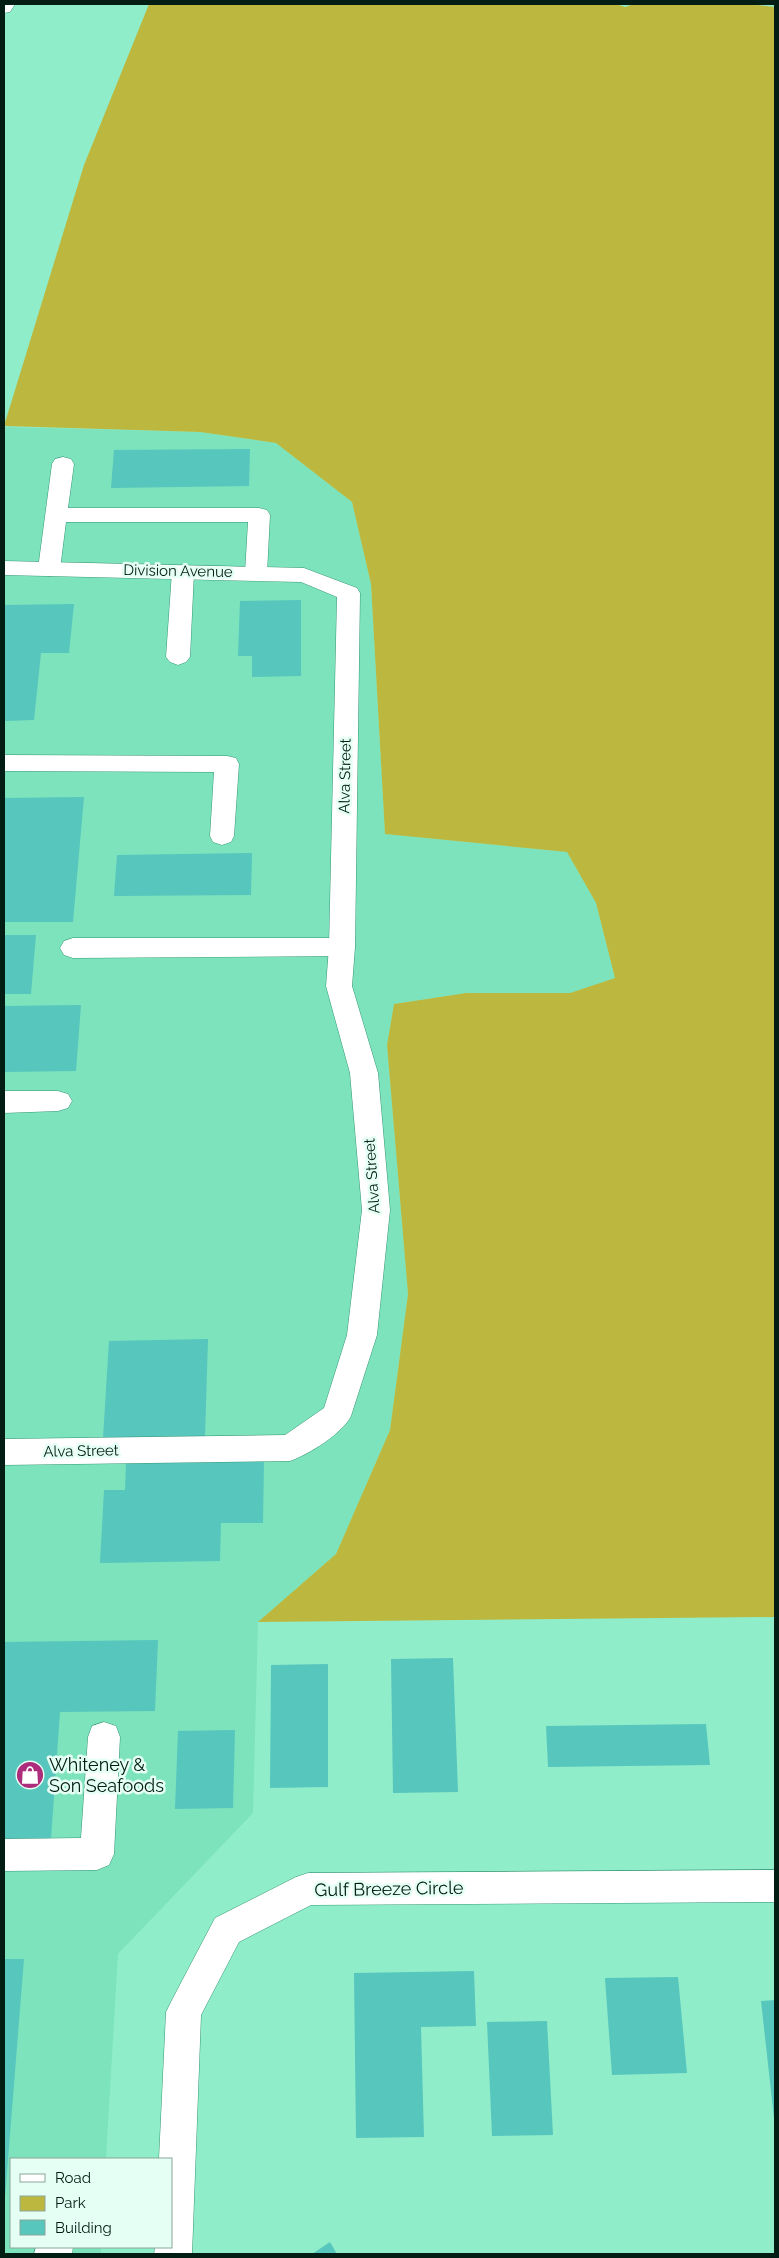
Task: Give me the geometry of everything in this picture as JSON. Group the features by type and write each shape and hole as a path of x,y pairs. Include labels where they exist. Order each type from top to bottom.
{"main road":[{"path":"4,8 6,4"},
{"path":"48,569 63,464"},
{"path":"56,515 260,515 256,573"},
{"name":"Division Avenue","path":"4,568 304,575 349,594"},
{"path":"178,657 183,572"},
{"name":"Alva Street","path":"4,1452 290,1448 336,1416 362,1335 376,1210 364,1073 339,986 342,947 349,594"},
{"path":"4,764 227,764 222,836"},
{"path":"73,948 342,947"},
{"path":"4,1102 58,1101"},
{"path":"4,1855 97,1854 104,1737"},
{"name":"Gulf Breeze Circle","path":"173,2254 184,2012 227,1930 308,1890 775,1886"}],"shaded area":[{"path":"4,427 200,432 276,443 352,502 371,584 385,834 567,852 596,903 615,978 570,993 466,993 394,1004 387,1045 408,1294 390,1430 336,1554 258,1622 253,1813 118,1954 106,2158 10,2158 10,2248 101,2248 101,2254 4,2254"}],"green space":[{"path":"149,4 616,4 625,7 634,4 748,4 775,7 775,1617 258,1622 336,1554 390,1430 408,1294 387,1045 394,1004 466,993 570,993 615,978 596,903 567,852 385,834 371,584 352,502 276,443 200,432 4,426 84,165"}],"building":[{"path":"250,449 249,486 111,488 114,450"},
{"path":"301,600 301,676 252,677 252,656 238,656 240,601"},
{"path":"74,604 69,653 41,653 34,720 4,721 4,605"},
{"path":"84,797 73,922 4,922 4,798"},
{"path":"252,853 251,895 114,896 117,855"},
{"path":"4,935 36,935 31,994 4,994"},
{"path":"81,1005 76,1071 4,1072 4,1006"},
{"path":"208,1339 205,1437 103,1438 109,1341"},
{"path":"264,1460 263,1523 221,1523 220,1561 100,1563 104,1490 125,1490 126,1462"},
{"name":"Whiteney & Son Seafoods","path":"158,1640 155,1711 60,1712 51,1839 4,1839 4,1642"},
{"path":"453,1658 458,1792 393,1793 391,1659"},
{"path":"328,1664 328,1787 270,1788 271,1665"},
{"path":"706,1724 710,1765 548,1767 546,1726"},
{"path":"235,1730 233,1808 175,1809 178,1731"},
{"path":"4,1959 24,1959 5,2197 4,2197"},
{"path":"474,1971 476,2026 421,2027 424,2137 356,2138 354,1973"},
{"path":"678,1977 687,2073 612,2075 605,1978"},
{"path":"775,2000 775,2118 774,2118 761,2001"},
{"path":"547,2021 553,2135 492,2136 487,2022"},
{"path":"330,2242 337,2254 312,2254"}],"place":[{"name":"Whiteney & Son Seafoods","path":"30,1775"}]}
